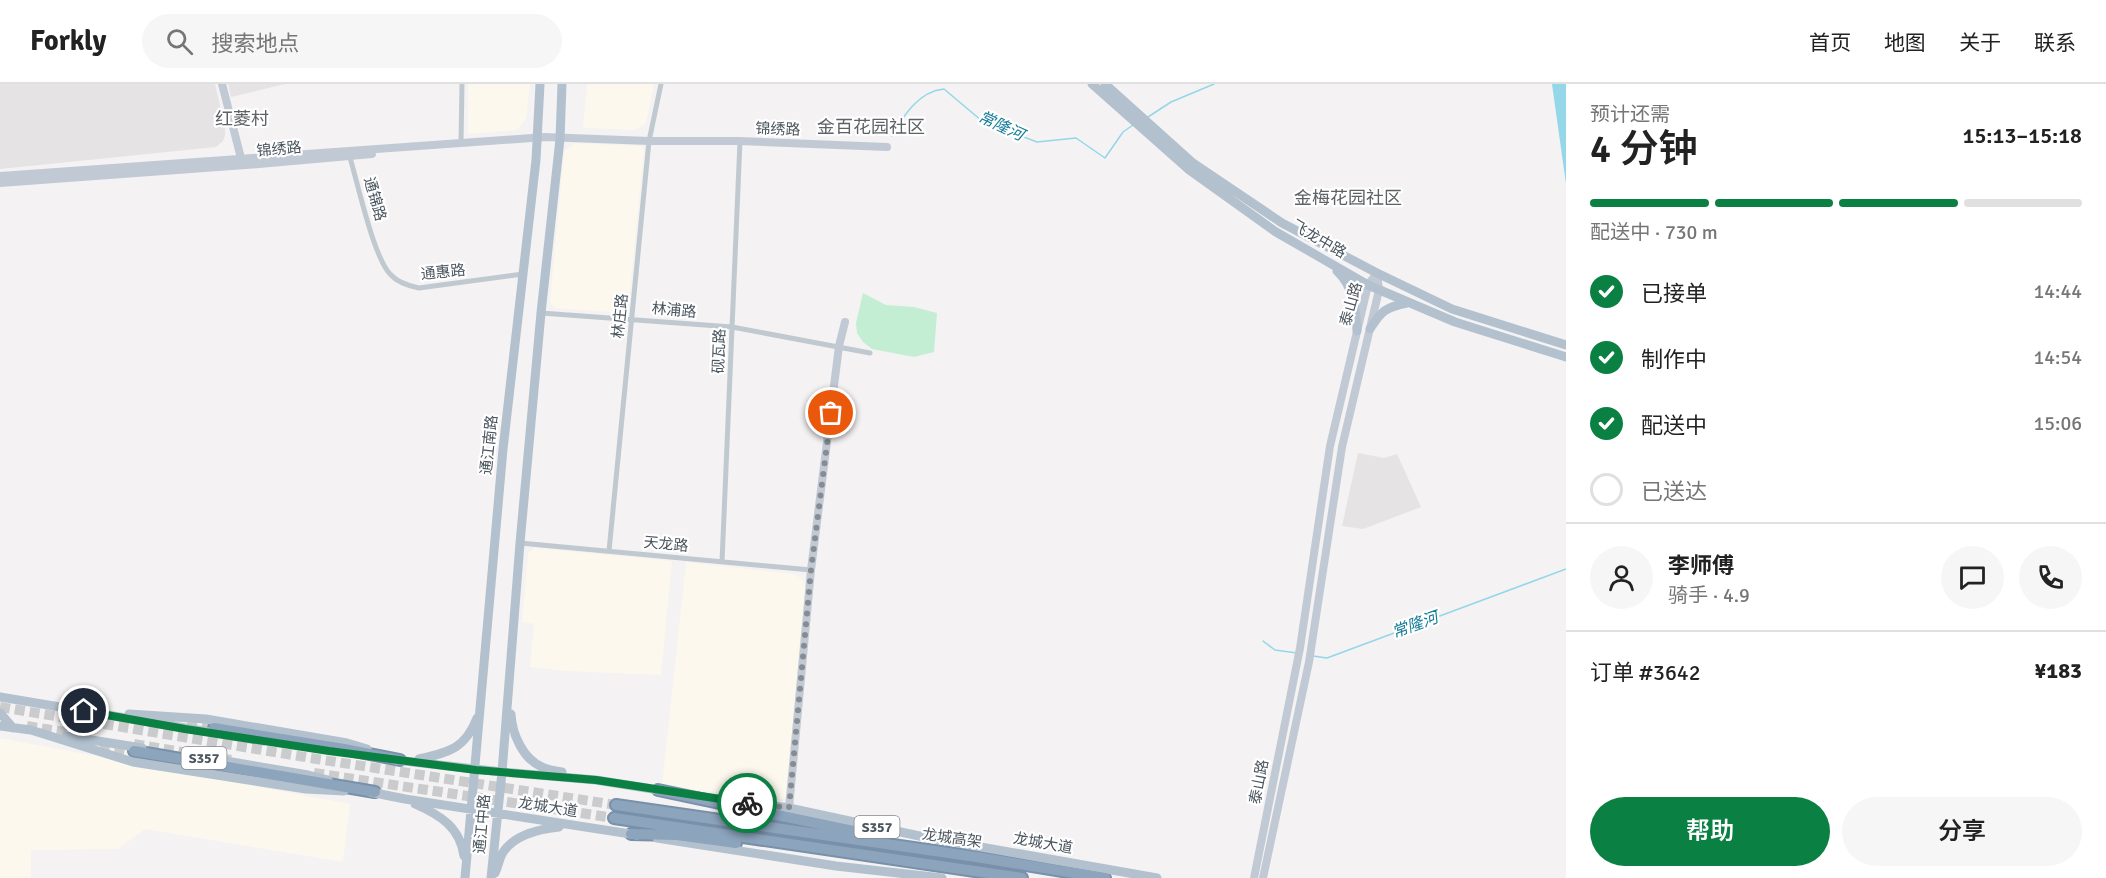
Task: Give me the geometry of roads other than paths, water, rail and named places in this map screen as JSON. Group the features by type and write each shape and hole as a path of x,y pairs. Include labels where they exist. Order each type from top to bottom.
{"highway":[{"path":"214,728 344,748 406,761"},
{"path":"135,752 375,792"},
{"path":"658,790 976,857"},
{"name":"龙城高架","path":"616,805 1105,878"},
{"name":"龙城高架","path":"614,818 1022,878"},
{"path":"630,834 677,835 846,858 975,870"}],"main road":[{"name":"通江南路","path":"470,808 476,770 503,449 537,140 540,84"},
{"path":"502,772 541,313 560,139 562,84"},
{"name":"飞龙中路","path":"1092,84 1193,163 1282,223 1452,309 1566,345"},
{"name":"飞龙中路","path":"1105,84 1139,122 1197,176 1276,232 1368,285 1409,303 1455,322 1566,357"},
{"path":"1327,261 1344,277 1352,294 1357,331"},
{"path":"1370,329 1380,313 1393,306 1409,303"},
{"path":"508,687 511,721 515,734 531,760 543,768 596,780"},
{"path":"406,761 450,750 470,735 477,716 482,689"},
{"name":"龙城大道","path":"0,697 207,733 406,761 476,770 596,780 789,808 924,837 1157,878"},
{"path":"0,704 12,699"},
{"path":"0,713 13,728"},
{"name":"S357","path":"0,726 308,775 405,799 470,808"},
{"path":"32,730 133,762 306,789 375,792"},
{"name":"通江中路","path":"492,878 502,772"},
{"path":"405,799 439,815 447,822 461,842 466,874"},
{"name":"龙城大道","path":"470,808 571,826 836,866 942,878"},
{"name":"通江中路","path":"466,874 470,808"},
{"path":"492,878 503,852 512,844 534,831 571,826"}],"street":[{"path":"222,84 242,161"},
{"path":"461,142 462,84"},
{"name":"林庄路","path":"609,551 649,141 661,84"},
{"name":"锦绣路","path":"349,153 461,142 560,139 740,141 887,147"},
{"name":"锦绣路","path":"0,176 537,140"},
{"name":"砚瓦路","path":"722,562 740,141"},
{"name":"通锦路","path":"349,153 379,255"},
{"name":"锦绣路","path":"0,183 242,161"},
{"name":"通惠路","path":"379,255 390,274 407,285 419,288 523,274"},
{"name":"泰山路","path":"1254,878 1300,648 1330,446 1368,285 1377,273"},
{"name":"泰山路","path":"1263,878 1309,662 1342,447 1379,290 1377,273"},
{"name":"林浦路","path":"541,313 732,327 870,353"},
{"path":"789,808 811,570 839,346 845,322"},
{"name":"天龙路","path":"520,543 811,570"}],"water":[{"path":"1552,84 1566,84 1566,184"}],"waterway":[{"name":"常隆河","path":"1148,117 1171,102 1214,84"},
{"name":"常隆河","path":"892,136 901,120 919,99 944,89 982,121 1037,142 1076,138 1105,158 1123,132 1133,125"},
{"name":"常隆河","path":"1313,656 1327,658 1566,569"},
{"name":"常隆河","path":"1263,641 1275,650 1297,653"}],"tunnel":[{"path":"0,707 616,805"},
{"path":"187,725 214,728"},
{"path":"27,726 77,734"},
{"path":"85,744 134,751"},
{"path":"134,744 231,760"},
{"path":"314,773 614,818"}],"district":[{"name":"红菱村","path":"242,119"},
{"name":"金百花园社区","path":"871,127"},
{"name":"金梅花园社区","path":"1348,198"}]}
